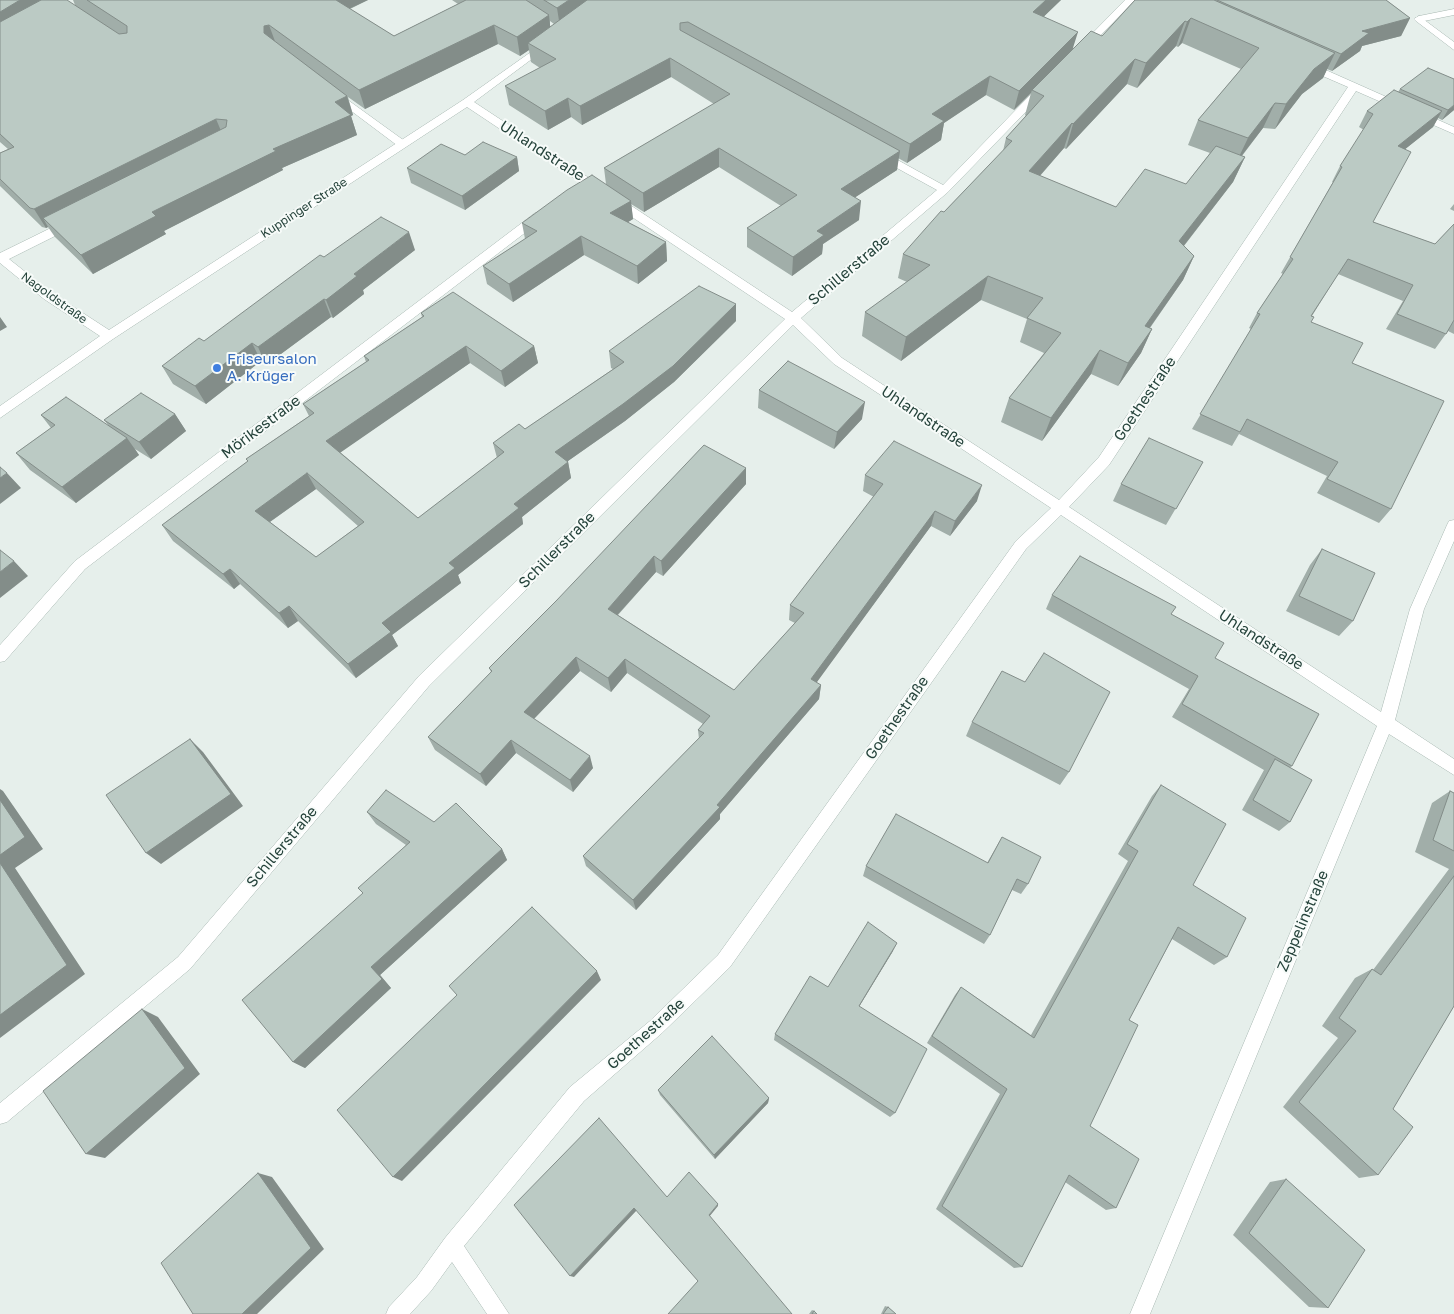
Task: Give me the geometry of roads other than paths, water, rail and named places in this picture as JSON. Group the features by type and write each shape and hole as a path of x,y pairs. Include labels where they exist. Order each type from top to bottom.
{"street":[{"path":"1075,56 1130,0"},
{"path":"1454,12 1418,19 1454,47"},
{"name":"Kuppinger Straße","path":"0,413 109,336 467,102 553,39"},
{"path":"1292,59 1454,131"},
{"name":"Schillerstraße","path":"0,1115 184,962 424,681 793,318 944,190 1054,77"},
{"path":"323,84 402,144"},
{"name":"Goethestraße","path":"396,1314 424,1284 452,1245 577,1094 656,1027 724,961 1021,545 1060,508 1104,461 1354,86"},
{"name":"Uhlandstraße","path":"467,102 582,183 793,318 838,361 1454,768"},
{"path":"866,146 944,190"},
{"name":"Mörikestraße","path":"0,656 80,565 546,210"},
{"name":"Nagoldstraße","path":"80,218 1,257 48,296 109,336"},
{"name":"Zeppelinstraße","path":"1140,1314 1386,723 1417,609 1454,525"},
{"path":"452,1245 499,1314"}],"place":[{"name":"Friseursalon A. Krüger","path":"217,368"}]}
